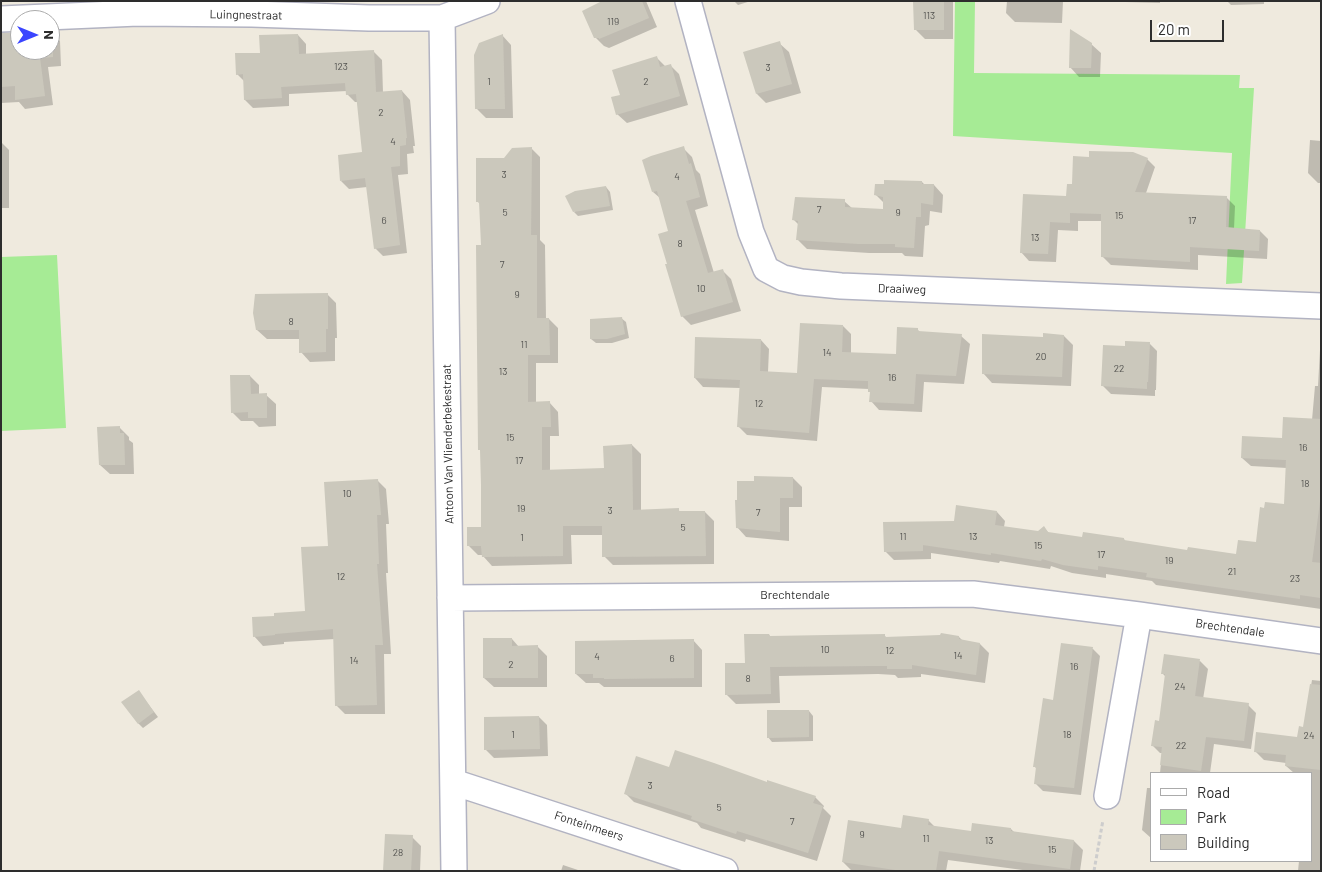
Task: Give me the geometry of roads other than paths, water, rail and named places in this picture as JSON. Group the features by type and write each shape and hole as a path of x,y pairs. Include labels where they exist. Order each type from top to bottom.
{"street":[{"name":"Luingnestraat","path":"1,19 138,13 442,18 487,1"},
{"name":"Draaiweg","path":"688,1 751,232 766,269 783,278 840,286 1321,306"},
{"name":"Antoon Van Vlienderbekestraat","path":"442,18 454,871"},
{"name":"Brechtendale","path":"450,598 973,594 1321,641"},
{"path":"1107,796 1139,615"},
{"name":"Fonteinmeers","path":"453,782 725,871"}]}
